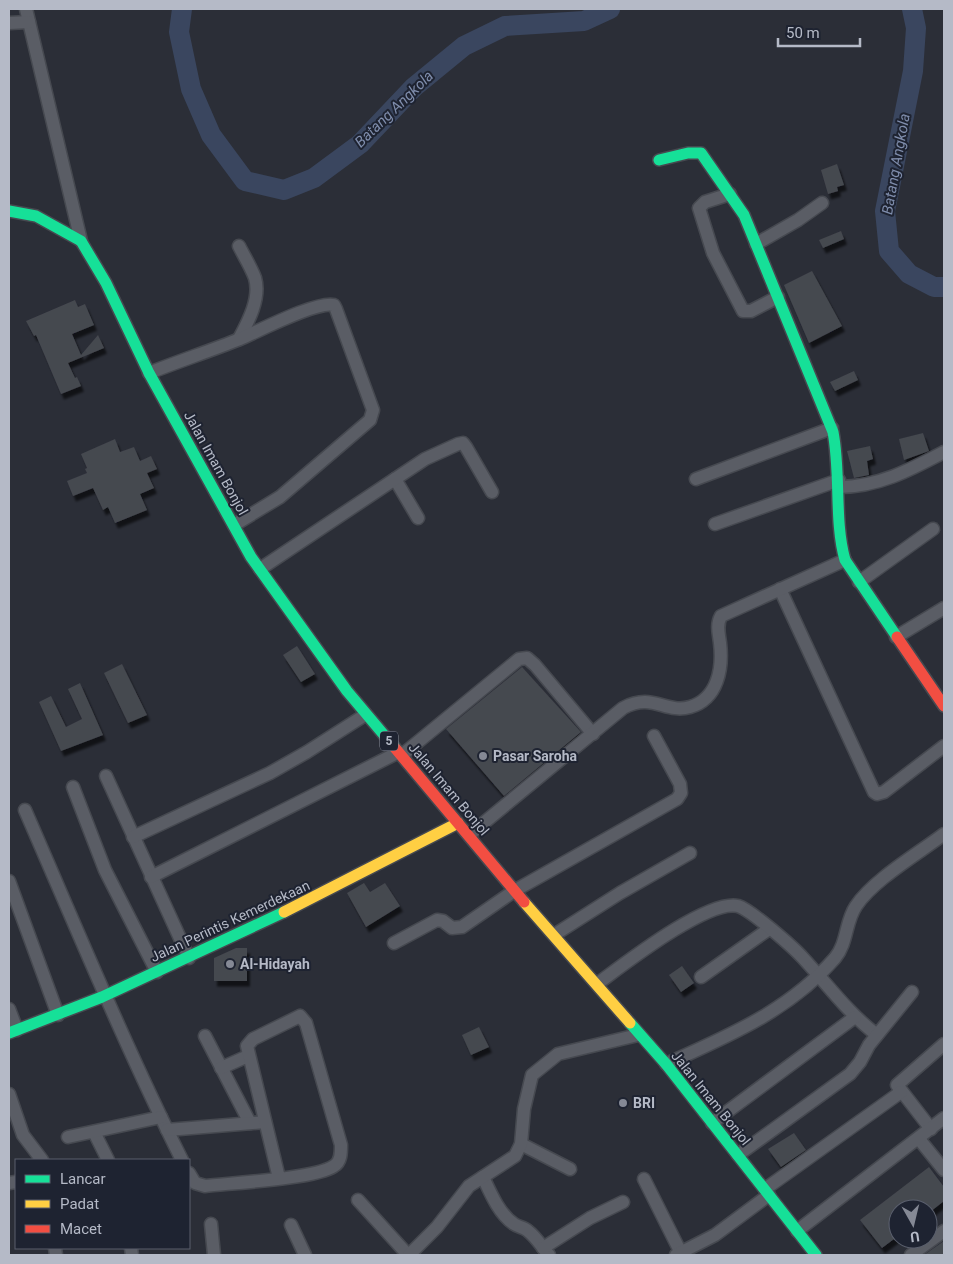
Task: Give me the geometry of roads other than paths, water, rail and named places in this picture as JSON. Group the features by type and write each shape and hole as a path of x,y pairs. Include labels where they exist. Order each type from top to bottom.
{"main road":[{"path":"659,160 688,153 702,153 744,215 832,428 837,446 841,546 845,560 944,705"},
{"name":"Jalan Imam Bonjol","path":"9,211 36,216 63,229 81,241 106,283 149,373 260,569 365,714 469,835 514,892 597,984 638,1035 666,1064 816,1255"},
{"name":"Jalan Perintis Kemerdekaan","path":"13,1031 105,996 189,958 290,910 458,824"}],"street":[{"path":"26,9 81,241"},
{"path":"9,23 29,22"},
{"path":"730,194 705,202 699,208 712,253 743,311 751,311 778,297"},
{"path":"756,244 798,220 822,203"},
{"path":"239,246 255,278 256,288 249,319 239,339"},
{"path":"149,373 239,339 295,315 326,305 334,305 373,410 370,420 280,497 234,525"},
{"path":"696,479 832,428"},
{"path":"260,569 425,459 463,443 492,492"},
{"path":"715,524 839,483 871,485 922,465 944,452"},
{"path":"395,479 418,518"},
{"path":"859,582 933,529"},
{"path":"469,835 623,708 636,702 644,701 688,708 707,698 716,686 721,666 718,627 721,616 845,560"},
{"path":"780,590 874,792 877,794 884,792 944,746"},
{"path":"896,637 944,608"},
{"path":"151,877 400,753 519,659 527,658 536,665 593,734"},
{"path":"133,837 270,773 307,752 365,714"},
{"path":"394,944 437,920 443,921 452,928 462,927 514,892 680,796 680,784 654,736"},
{"path":"106,776 189,958"},
{"path":"73,787 105,870 158,972"},
{"path":"25,810 77,927 105,996 182,1159"},
{"path":"666,1064 778,1009 818,976 843,946 852,912 869,891 944,834"},
{"path":"554,935 627,888 690,853"},
{"path":"9,881 58,1014"},
{"path":"597,984 637,954 715,908 739,906 802,957 855,1017 877,1035"},
{"path":"700,978 769,929"},
{"path":"738,1155 850,1074 877,1035 912,992"},
{"path":"9,1009 13,1031"},
{"path":"712,1122 855,1017"},
{"path":"190,1175 195,1183 205,1186 279,1178 335,1166 340,1157 341,1145 304,1018 294,1018 253,1039 247,1046 279,1178"},
{"path":"358,1200 409,1255 437,1227 460,1195 515,1156 521,1144 524,1109 532,1075 558,1054 638,1035"},
{"path":"205,1036 250,1123"},
{"path":"931,1129 901,1092 898,1083 944,1044"},
{"path":"221,1068 248,1056"},
{"path":"644,1179 679,1254 715,1234 767,1192 901,1092"},
{"path":"9,1094 23,1135 41,1159"},
{"path":"68,1137 161,1117"},
{"path":"797,1230 944,1118"},
{"path":"167,1130 265,1122"},
{"path":"94,1132 108,1159"},
{"path":"919,1138 944,1170"},
{"path":"521,1144 570,1168"},
{"path":"483,1177 494,1201 507,1218 514,1225 527,1230 546,1252 590,1218 623,1202"},
{"path":"211,1224 214,1255"},
{"path":"291,1225 305,1255"},
{"path":"911,1255 944,1231"}],"waterway":[{"name":"Batang Angkola","path":"182,9 179,32 191,89 211,135 245,181 284,190 314,178 360,144 414,87 464,46 505,26 584,21 610,9"},
{"name":"Batang Angkola","path":"912,9 916,28 913,71 885,211 889,251 909,274 934,287 944,287"}],"place":[{"name":"Pasar Saroha","path":"483,756"},
{"name":"Al-Hidayah","path":"230,964"},
{"name":"BRI","path":"623,1103"}]}
